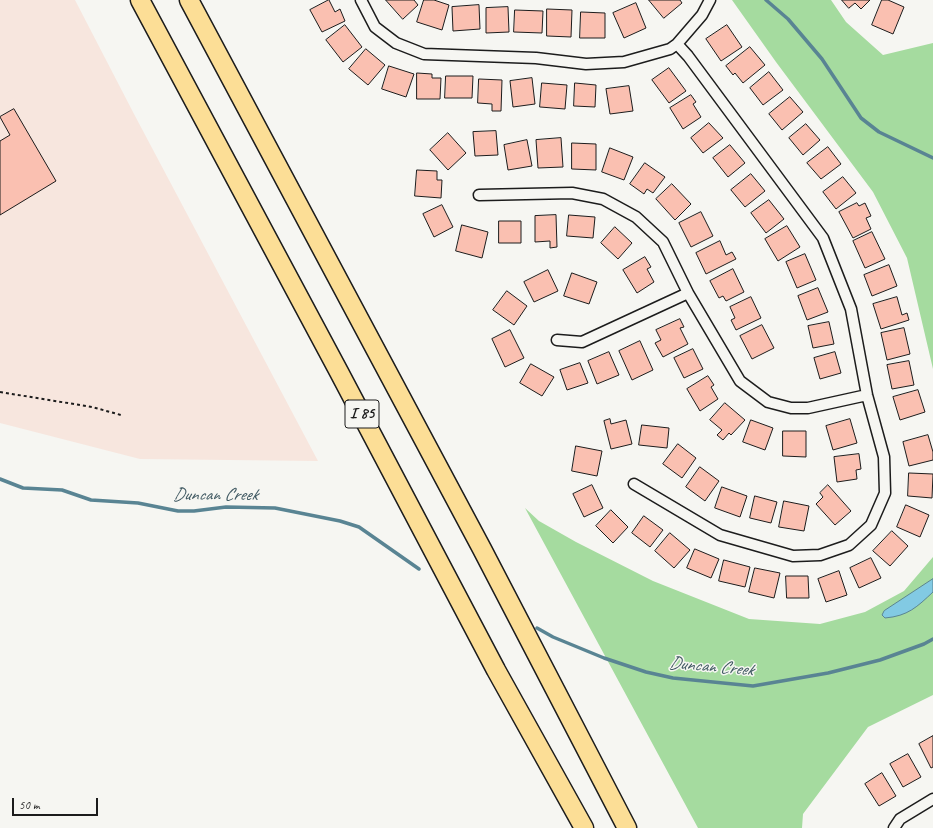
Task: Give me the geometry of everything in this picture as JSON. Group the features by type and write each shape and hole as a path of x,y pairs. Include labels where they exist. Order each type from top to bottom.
{"highway":[{"name":"I 85","path":"140,0 340,372 496,670 584,828"},
{"name":"I 85","path":"189,0 482,549 627,828"}],"street":[{"path":"361,0 376,27 396,43 424,54 536,58 586,64 624,62 670,49 677,44 702,14 710,0"},
{"path":"634,484 720,535 793,556 820,555 849,545 871,525 885,492 884,457 867,395 851,309 823,238 688,56 677,44"},
{"path":"479,195 572,193 603,199 636,217 663,242 688,293 740,381 768,402 791,408 808,408 867,395"},
{"path":"557,340 582,342 688,293"},
{"path":"894,828 900,818 933,799"}],"path":[{"path":"0,392 92,407 120,415"}],"shaded area":[{"path":"0,0 75,0 318,461 140,459 0,423"}],"green space":[{"path":"732,0 831,0 846,22 883,55 933,43 933,369 907,258 873,192 776,62"},
{"path":"525,508 539,521 576,542 653,581 749,619 820,624 865,612 904,591 933,557 933,695 868,727 803,814 802,828 698,828"}],"water":[{"path":"933,579 933,592 912,610 893,617 885,618 882,615 884,611"}],"building":[{"path":"329,0 335,12 340,9 345,21 322,32 310,10"},
{"path":"386,0 414,0 418,5 403,19"},
{"path":"424,0 434,0 449,5 442,30 417,22"},
{"path":"649,0 680,0 682,3 664,18"},
{"path":"842,0 870,0 861,9 855,3 849,8"},
{"path":"882,0 888,0 904,7 893,34 872,25"},
{"path":"636,3 646,28 624,38 613,13"},
{"path":"479,5 480,29 453,31 452,7"},
{"path":"508,7 509,32 486,33 486,8"},
{"path":"547,9 572,10 571,37 547,36"},
{"path":"515,10 543,11 542,33 514,32"},
{"path":"581,12 605,13 605,38 580,38"},
{"path":"345,25 362,47 343,62 326,40"},
{"path":"727,25 742,47 721,61 706,39"},
{"path":"750,47 765,65 743,83 735,73 733,75 726,66"},
{"path":"366,49 385,65 368,85 349,69"},
{"path":"389,66 414,74 406,97 382,89"},
{"path":"669,68 686,91 669,103 652,80"},
{"path":"769,72 783,90 763,105 750,88"},
{"path":"417,73 432,74 432,78 441,78 440,99 417,99"},
{"path":"446,76 473,76 472,98 445,98"},
{"path":"532,78 535,104 513,107 510,81"},
{"path":"479,79 502,80 501,111 492,111 492,104 478,103"},
{"path":"542,83 567,85 565,109 540,107"},
{"path":"575,83 596,85 595,107 574,106"},
{"path":"629,86 633,111 610,114 606,89"},
{"path":"691,95 696,102 693,104 701,117 683,129 670,108"},
{"path":"790,97 803,112 782,130 769,114"},
{"path":"14,109 56,181 0,215 0,141 10,135 0,117"},
{"path":"709,123 723,138 703,153 691,138"},
{"path":"806,124 820,140 803,155 789,138"},
{"path":"496,131 498,155 475,156 473,132"},
{"path":"448,133 466,153 448,170 430,150"},
{"path":"561,138 563,167 538,168 536,140"},
{"path":"527,140 532,166 508,170 504,145"},
{"path":"572,143 596,144 596,170 572,169"},
{"path":"730,145 745,163 728,177 713,158"},
{"path":"828,147 841,164 821,179 807,163"},
{"path":"610,148 633,157 624,180 602,172"},
{"path":"645,163 665,177 653,193 647,189 644,194 630,184"},
{"path":"417,170 437,171 437,180 442,180 441,198 415,196"},
{"path":"751,174 765,191 745,207 731,190"},
{"path":"843,177 856,193 836,209 823,192"},
{"path":"672,184 691,204 675,220 656,199"},
{"path":"769,200 784,219 766,233 751,213"},
{"path":"857,203 859,206 865,203 871,216 866,218 871,229 853,238 839,212"},
{"path":"442,205 453,227 434,237 423,214"},
{"path":"701,212 713,236 691,247 679,223"},
{"path":"556,215 557,247 550,248 550,241 535,242 535,216"},
{"path":"569,215 595,217 593,238 567,236"},
{"path":"499,221 521,221 521,243 499,243"},
{"path":"462,225 488,232 482,258 456,251"},
{"path":"787,226 800,247 778,261 765,239"},
{"path":"615,227 632,243 618,259 601,243"},
{"path":"872,232 885,259 865,268 853,241"},
{"path":"720,241 726,255 732,252 736,259 706,274 696,253"},
{"path":"805,254 816,280 797,288 786,262"},
{"path":"645,257 651,267 647,269 654,282 637,293 623,270"},
{"path":"889,265 897,286 872,296 864,275"},
{"path":"733,269 744,292 726,301 723,296 719,298 710,281"},
{"path":"548,270 558,291 534,302 524,282"},
{"path":"572,273 597,282 589,304 564,296"},
{"path":"818,288 828,312 807,320 798,296"},
{"path":"507,291 527,306 514,325 493,310"},
{"path":"751,297 761,318 736,330 731,320 735,318 730,307"},
{"path":"897,297 902,315 907,313 909,320 881,329 873,304"},
{"path":"680,319 684,327 680,328 688,344 663,357 655,343 661,340 656,330"},
{"path":"829,322 834,344 813,348 808,326"},
{"path":"762,325 774,348 752,359 740,336"},
{"path":"904,328 910,354 887,360 881,333"},
{"path":"510,330 524,358 505,367 492,339"},
{"path":"640,341 653,370 632,380 619,351"},
{"path":"693,349 703,369 684,378 674,358"},
{"path":"609,352 619,375 597,384 588,361"},
{"path":"835,352 841,373 820,379 814,358"},
{"path":"909,361 914,385 892,389 887,365"},
{"path":"580,363 588,383 567,390 560,370"},
{"path":"531,364 554,377 542,396 520,383"},
{"path":"708,376 714,385 711,387 718,399 700,411 687,389"},
{"path":"918,390 925,412 900,420 893,397"},
{"path":"725,403 745,420 731,435 729,433 723,440 717,435 722,430 710,420"},
{"path":"610,419 611,424 626,420 632,444 611,449 604,421"},
{"path":"850,419 857,443 833,450 826,426"},
{"path":"751,420 773,428 765,450 743,442"},
{"path":"642,425 669,428 667,448 639,445"},
{"path":"783,431 806,431 806,457 783,456"},
{"path":"928,435 933,452 933,460 909,466 903,442"},
{"path":"678,444 696,458 682,478 663,464"},
{"path":"576,446 602,451 597,476 572,471"},
{"path":"859,454 861,469 856,470 857,479 837,482 834,457"},
{"path":"700,467 719,481 705,501 686,487"},
{"path":"909,473 933,474 932,498 908,496"},
{"path":"592,485 603,508 584,517 573,494"},
{"path":"828,485 851,511 835,525 816,504 823,497 820,493"},
{"path":"722,487 747,496 740,517 715,508"},
{"path":"755,496 777,502 771,523 750,518"},
{"path":"784,501 809,506 804,531 779,527"},
{"path":"906,505 929,515 920,537 897,527"},
{"path":"611,510 628,527 613,543 596,526"},
{"path":"644,516 663,530 650,547 632,533"},
{"path":"892,531 908,546 890,566 873,551"},
{"path":"670,533 690,550 674,568 655,551"},
{"path":"695,549 719,559 711,578 687,568"},
{"path":"871,558 881,578 859,588 850,568"},
{"path":"724,560 750,567 745,587 719,581"},
{"path":"755,568 780,573 774,598 749,592"},
{"path":"839,571 847,595 826,602 818,579"},
{"path":"786,576 808,576 809,598 787,598"},
{"path":"933,736 933,767 931,768 919,744"},
{"path":"908,754 921,777 903,787 890,764"},
{"path":"882,773 896,796 879,806 865,784"}],"waterway":[{"path":"766,0 788,19 822,59 861,118 879,132 933,158"},
{"name":"Duncan Creek","path":"0,479 23,488 62,490 91,500 138,503 178,511 194,511 226,507 275,508 340,521 359,527 419,569"},
{"name":"Duncan Creek","path":"537,628 553,637 604,658 646,672 673,678 753,686 828,673 880,660 924,644 933,639"}]}
